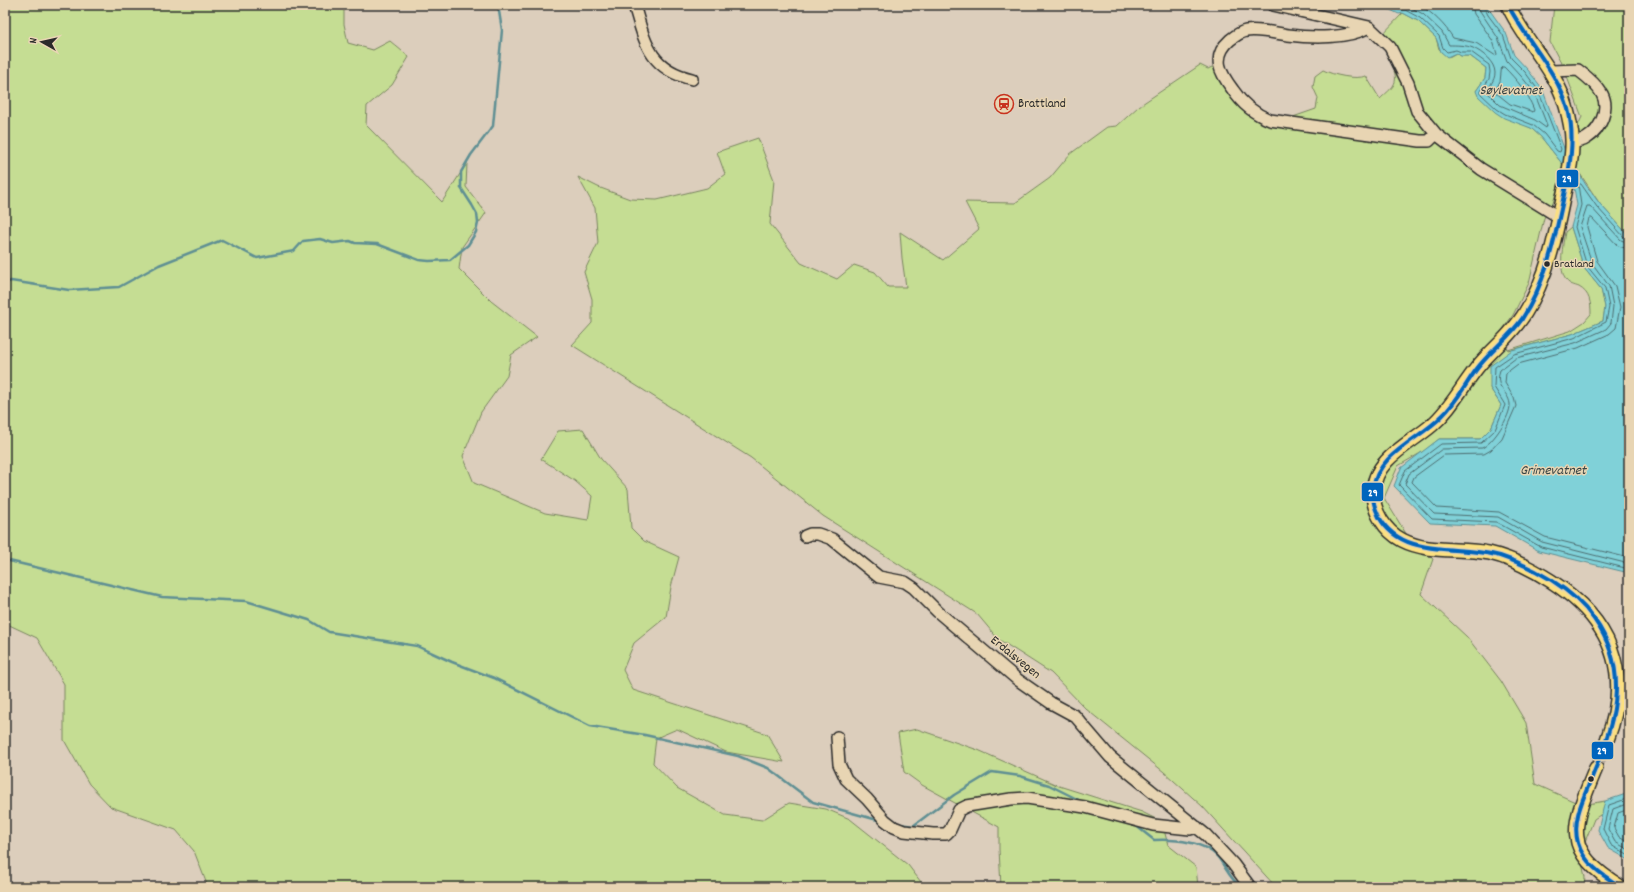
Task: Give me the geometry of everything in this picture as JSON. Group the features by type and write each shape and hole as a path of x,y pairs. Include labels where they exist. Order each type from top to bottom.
{"main road":[{"path":"1508,5 1518,25 1551,71 1569,116 1572,148 1568,176 1544,274 1536,296 1525,314 1512,332 1480,364 1442,417 1384,463 1376,476 1373,494 1377,512 1381,520 1393,535 1402,540 1422,547 1489,553 1524,565 1573,596 1583,605 1600,627 1606,639 1616,668 1618,684 1617,703 1614,719 1607,740"},
{"path":"1596,768 1579,811 1576,831 1578,841 1582,854 1593,868 1621,887"}],"street":[{"path":"634,5 642,35 649,51 656,60 678,76 692,79"},
{"path":"1273,5 1369,27 1390,47 1408,83 1417,111 1436,134 1480,169 1559,217"},
{"path":"1369,27 1359,33 1322,37 1291,35 1261,30 1243,31 1229,41 1222,50 1218,62 1220,71 1241,101 1262,117 1270,120 1420,141 1429,141 1436,134"},
{"path":"1551,71 1578,70 1602,94 1605,107 1600,124 1588,138 1572,148"},
{"name":"Erdalsvegen","path":"805,536 810,534 818,534 832,539 879,577 905,582 914,588 938,612 1018,680 1051,703 1075,716 1110,757 1197,827 1219,848 1250,887"},
{"path":"837,737 839,764 846,779 867,798 885,820 894,827 904,831 942,834 950,830 959,810 967,806 1027,798 1085,807 1153,825 1190,829 1197,827"}],"green space":[{"path":"5,5 344,5 344,24 348,43 373,50 390,41 409,57 392,85 367,106 366,125 442,202 467,163 466,187 486,213 462,247 459,269 491,301 537,337 511,355 507,376 481,412 463,456 474,483 545,513 588,520 592,496 575,481 541,459 558,431 583,429 601,459 628,489 631,528 644,541 679,557 671,587 666,617 634,643 623,670 633,690 767,734 784,762 726,752 677,729 656,738 653,763 677,788 725,815 762,820 789,803 826,809 850,819 908,865 924,886 927,887 208,887 194,851 176,830 111,807 89,784 64,740 64,684 37,638 5,623"},
{"path":"1554,5 1629,5 1629,236 1600,204 1565,151 1582,117 1564,69 1550,42"},
{"path":"1403,13 1418,21 1436,38 1439,49 1449,57 1456,53 1461,56 1470,56 1486,68 1485,78 1476,91 1520,123 1531,128 1541,137 1564,166 1553,203 1544,218 1529,283 1513,315 1501,332 1508,350 1570,331 1584,322 1591,314 1588,295 1583,289 1568,282 1562,270 1565,232 1571,227 1584,268 1601,289 1605,307 1603,321 1572,334 1512,350 1490,388 1501,405 1491,428 1480,439 1439,439 1424,451 1398,466 1384,498 1410,540 1433,559 1421,594 1467,637 1501,681 1526,723 1535,784 1582,805 1605,801 1603,813 1594,819 1580,854 1585,877 1584,887 1276,887 1202,806 1164,772 1086,709 1051,673 998,639 977,614 823,516 751,458 572,345 592,323 592,299 584,272 598,243 595,208 578,177 598,187 630,199 657,200 707,188 725,174 717,152 758,138 774,180 770,224 801,263 837,279 854,265 875,272 888,287 906,287 900,232 943,260 979,229 965,202 1015,203 1050,178 1070,154 1107,127 1117,126 1139,106 1200,65 1208,69 1212,67 1216,69 1223,82 1279,124 1293,117 1316,109 1318,98 1313,87 1315,76 1323,70 1332,74 1344,76 1366,76 1380,99 1393,86 1395,80 1394,71 1399,69 1378,39"},
{"path":"917,729 978,750 1059,786 1142,812 1162,822 1168,845 1196,867 1198,887 1001,887 999,827 922,785 904,772 898,733"}],"water":[{"name":"Grimevatnet","path":"1366,5 1486,5 1506,33 1514,55 1542,88 1565,151 1586,185 1600,204 1629,236 1629,573 1539,551 1495,526 1430,523 1394,486 1401,468 1439,439 1480,439 1491,428 1501,405 1490,388 1490,366 1512,350 1572,334 1603,321 1605,307 1601,289 1584,268 1571,227 1577,205 1573,182 1564,166 1541,137 1531,128 1504,118 1495,112 1478,96 1476,91 1485,78 1486,68 1470,56 1461,56 1456,53 1447,57 1441,52 1436,38 1418,21 1403,13 1399,14 1378,6 1371,8"},
{"path":"1629,793 1629,860 1608,848 1598,830 1605,801"}],"waterway":[{"path":"5,283 11,281 69,290 119,287 159,265 222,240 257,258 294,251 303,241 320,239 333,243 350,241 355,243 377,244 419,260 450,260 468,245 476,232 478,223 477,214 461,188 461,172 471,155 493,126 502,30 498,5"},
{"path":"5,560 162,597 246,601 309,620 329,632 417,646 452,662 494,678 590,726 645,735 738,756 768,768 813,802 881,821"},
{"path":"900,824 913,826 954,795 992,772 1020,776 1049,785 1083,802"},
{"path":"1135,825 1154,840 1190,842 1207,849 1220,860 1232,878 1241,887"}],"tunnel":[{"path":"1596,768 1607,740"}],"transit line":[{"name":"29","path":"1508,5 1557,82 1568,109 1570,121 1572,144 1571,155 1563,200 1548,261 1537,291 1517,326 1481,363 1447,411 1433,425 1391,456 1376,477 1373,489 1373,500 1379,517 1389,531 1402,540 1417,545 1434,548 1500,556 1526,566 1552,580 1564,589 1575,598 1594,619 1606,639 1613,660 1616,680 1615,700 1612,720 1606,741 1579,812 1576,835 1581,850 1595,869 1621,887"}],"place":[{"name":"Brattland","path":"1004,104"},
{"name":"Bratland","path":"1547,264"}],"water label":[{"name":"Søylevatnet","path":"1511,91"}]}
